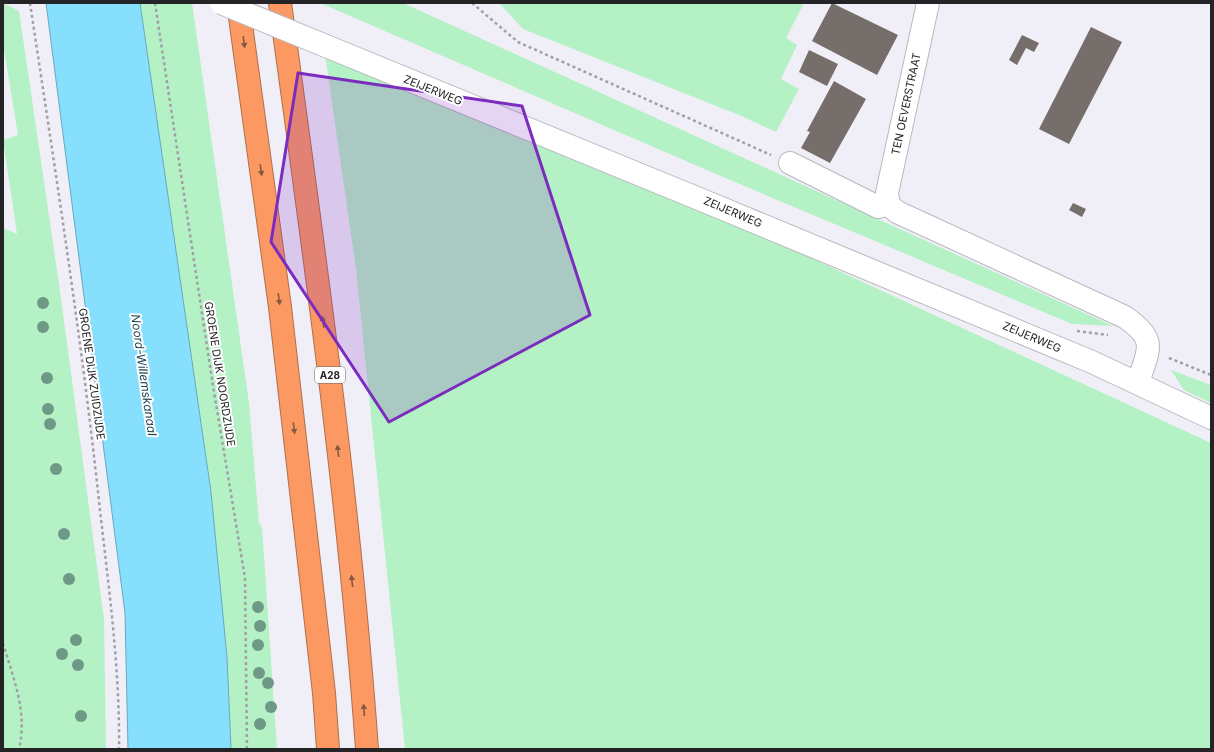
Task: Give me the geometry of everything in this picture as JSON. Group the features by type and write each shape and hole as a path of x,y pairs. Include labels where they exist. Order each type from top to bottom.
{"highway":[{"path":"238,3 280,307 324,693 328,749"},
{"name":"A28","path":"280,3 331,380 361,664 367,749"},
{"path":"316,749 324,693"}],"street":[{"name":"ZEIJERWEG","path":"221,3 1085,359 1211,418"},
{"name":"TEN OEVERSTRAAT","path":"889,206 887,193 928,3"},
{"path":"790,163 878,207 889,206 897,212 1125,318 1146,337 1148,342 1148,350 1138,383"}],"path":[{"name":"GROENE DIJK ZUIDZIJDE","path":"30,3 73,291 94,449 112,617 119,749"},
{"name":"GROENE DIJK NOORDZIJDE","path":"155,3 213,386 245,578 247,749"},
{"path":"472,3 518,42 790,163"},
{"path":"1148,350 1211,375"},
{"path":"3,643 23,719 23,735 19,749"}],"highlighted area":[{"path":"298,73 522,106 590,315 389,422 271,242"}],"green space":[{"path":"3,3 19,11 60,291 104,619 106,749 3,749 3,228 17,234 3,140 18,135 3,44"},
{"path":"140,3 192,3 249,403 259,523 262,527 277,749 231,749 227,657"},
{"path":"320,3 403,3 1113,326 1072,324 723,177"},
{"path":"499,3 804,3 786,38 797,45 781,79 799,89 776,132 739,115 523,29"},
{"path":"325,54 707,210 1211,443 1211,749 405,749 356,269"},
{"path":"1171,370 1211,385 1211,403 1184,390"}],"water":[{"name":"Noord-Willemskanaal","path":"46,3 140,3 211,492 227,657 231,749 128,749 125,613"}],"building":[{"path":"832,3 898,35 877,75 812,41"},
{"path":"1091,27 1122,42 1069,144 1039,129"},
{"path":"1022,35 1039,43 1034,52 1026,48 1017,65 1009,60"},
{"path":"809,50 838,64 827,86 799,72"},
{"path":"834,81 866,99 830,163 801,148 810,132 807,131"},
{"path":"1073,203 1086,209 1082,217 1069,210"}]}
